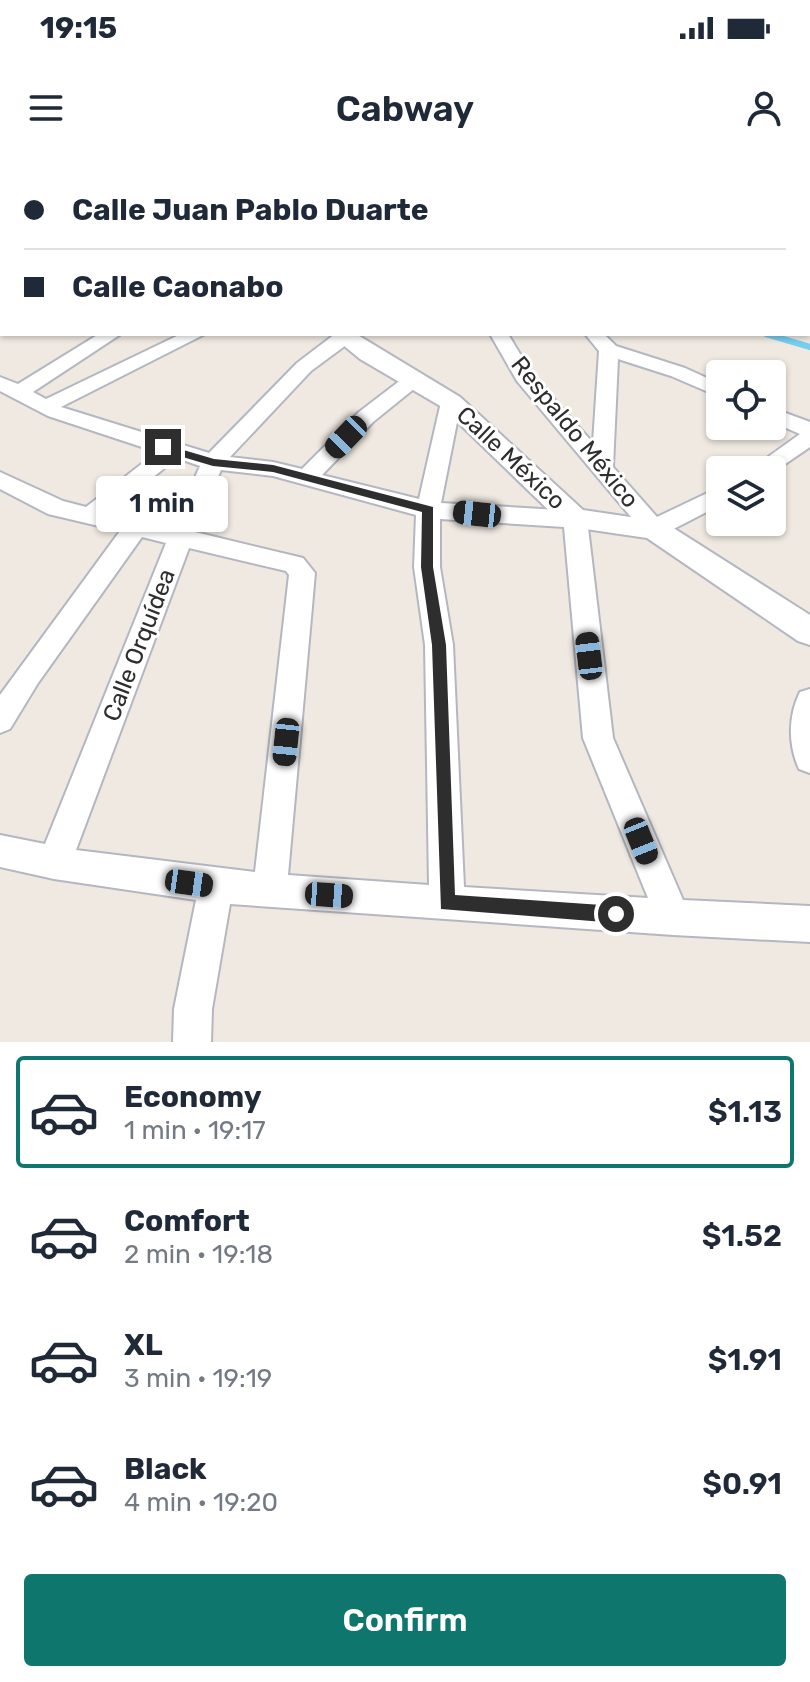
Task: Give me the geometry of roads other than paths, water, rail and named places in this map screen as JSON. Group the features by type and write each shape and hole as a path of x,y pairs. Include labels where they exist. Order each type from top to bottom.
{"street":[{"path":"9,388 108,336"},
{"path":"45,407 192,336"},
{"name":"Calle Orquídea","path":"54,863 181,536 213,462 304,367 345,336"},
{"name":"Calle México","path":"347,336 451,402 575,519 654,529 810,632"},
{"name":"Respaldo México","path":"500,336 524,377 654,529"},
{"path":"596,336 609,350 678,372 706,385"},
{"path":"602,471 609,350"},
{"path":"306,478 366,417 413,380"},
{"path":"9,388 45,407 213,462 273,469 428,510 575,519 598,738 673,918"},
{"path":"447,903 439,645 427,567 428,510 451,402"},
{"path":"786,420 810,430"},
{"path":"782,456 810,437"},
{"path":"89,517 173,450"},
{"path":"0,480 56,508 294,564 302,573 270,891"},
{"path":"654,529 706,502"},
{"path":"0,720 28,675 135,529"},
{"path":"810,701 805,738 810,759"},
{"path":"0,851 54,863 216,887 673,918 810,924"},
{"path":"192,1042 193,1009 216,887"}],"lane":[{"path":"483,160 491,160"}],"waterway":[{"path":"773,336 810,347"}]}
